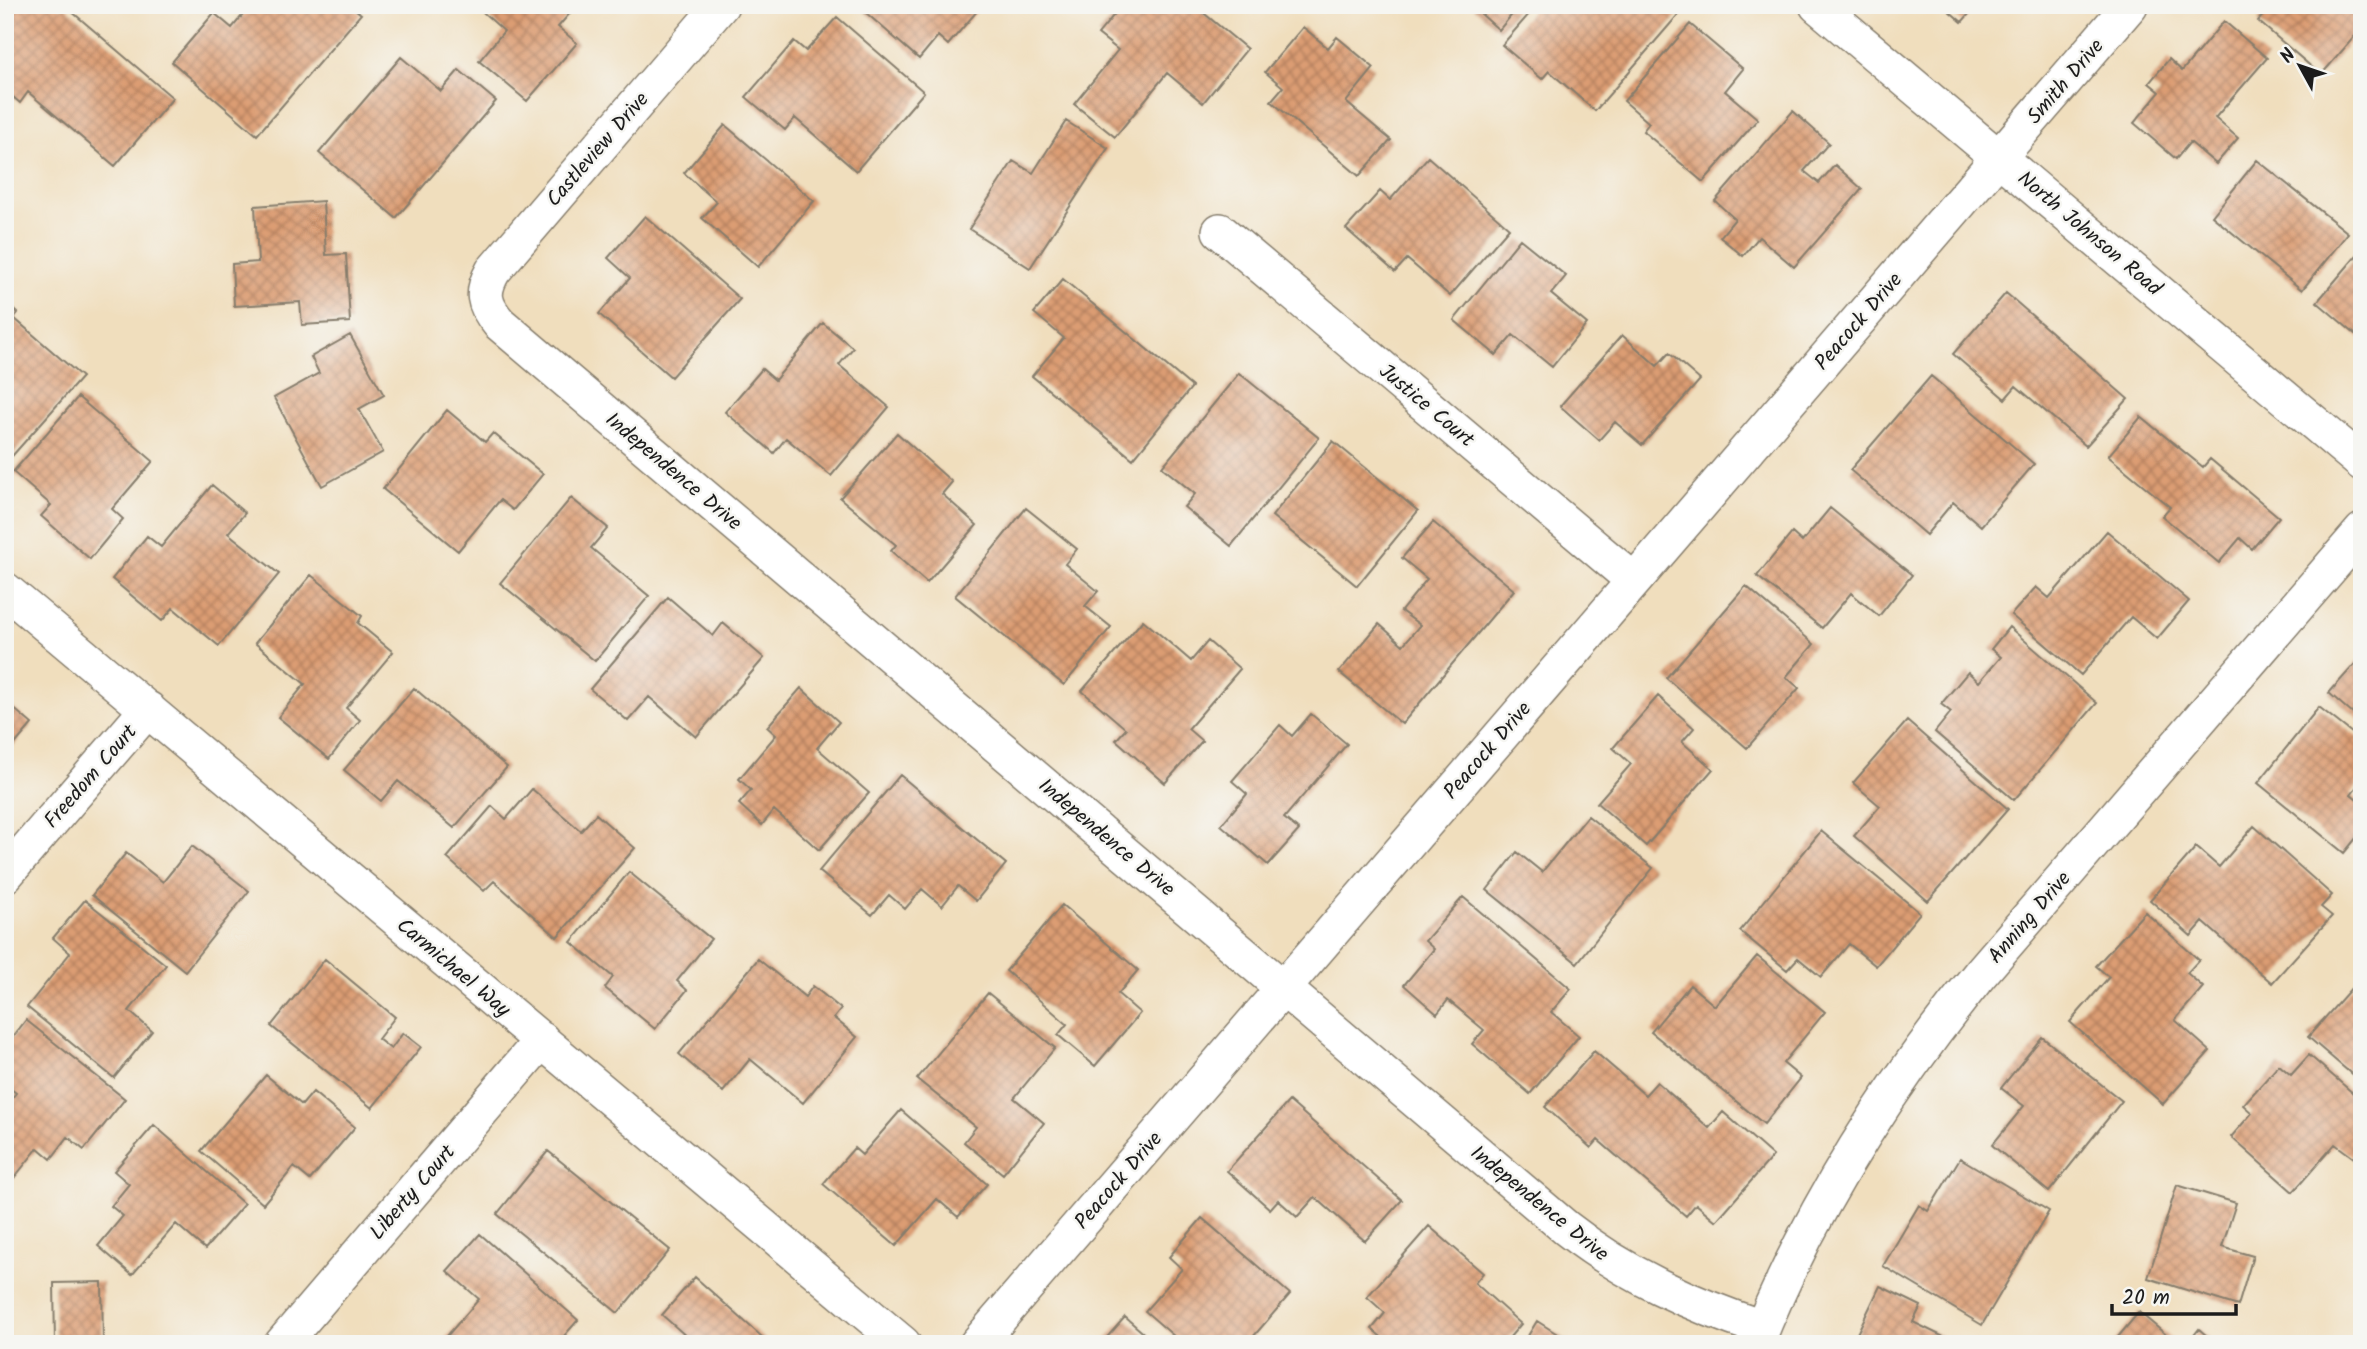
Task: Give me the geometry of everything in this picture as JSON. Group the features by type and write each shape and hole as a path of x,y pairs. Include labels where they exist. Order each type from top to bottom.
{"street":[{"name":"Castleview Drive","path":"484,299 485,284 493,271 720,5"},
{"name":"North Johnson Road","path":"1817,5 2362,463"},
{"name":"Smith Drive","path":"1999,157 2130,5"},
{"name":"Peacock Drive","path":"977,1344 1999,157"},
{"name":"Justice Court","path":"1220,231 1633,580"},
{"name":"Independence Drive","path":"484,299 499,323 1590,1247 1616,1266 1759,1336"},
{"name":"Anning Drive","path":"1759,1336 1846,1161 1927,1042 1980,974 2362,531"},
{"name":"Carmichael Way","path":"5,590 903,1344"},
{"name":"Freedom Court","path":"5,876 148,709"},
{"name":"Liberty Court","path":"282,1344 542,1040"}],"building":[{"path":"16,5 56,5 61,9 64,5 173,98 115,166 28,92 20,103 5,90 5,17"},
{"path":"251,5 350,5 361,14 257,135 172,62 214,13 232,28"},
{"path":"475,5 577,5 558,27 577,43 527,101 479,61 504,31"},
{"path":"857,5 974,5 979,9 948,45 938,36 919,59"},
{"path":"1122,5 1135,5 1142,11 1146,5 1194,5 1247,49 1203,103 1167,73 1115,137 1074,104 1118,50 1098,34"},
{"path":"1471,5 1520,5 1499,30"},
{"path":"1537,5 1667,5 1678,15 1595,111 1549,71 1542,79 1502,45"},
{"path":"1942,5 1977,5 1962,22"},
{"path":"2272,5 2360,5 2362,28 2321,75 2258,21"},
{"path":"837,17 924,92 856,171 795,118 785,130 746,97 794,41 806,51"},
{"path":"2224,21 2267,58 2215,118 2238,138 2216,164 2190,142 2176,159 2134,123 2160,92 2149,83 2169,59 2182,71"},
{"path":"1690,24 1743,69 1725,91 1758,119 1703,182 1643,131 1649,123 1624,101"},
{"path":"1303,27 1328,48 1337,37 1374,68 1346,102 1391,140 1359,176 1271,101 1283,87 1265,72"},
{"path":"401,57 441,91 459,70 496,101 396,218 319,153"},
{"path":"1793,111 1829,143 1804,171 1819,183 1835,165 1862,189 1794,267 1759,237 1743,256 1720,237 1735,219 1715,201"},
{"path":"1066,121 1108,148 1030,268 969,229 1013,161 1033,173"},
{"path":"725,125 814,201 758,267 702,218 717,202 684,173"},
{"path":"1428,157 1509,228 1450,296 1407,259 1395,272 1346,229 1380,191 1390,200"},
{"path":"2257,160 2348,233 2302,290 2212,216"},
{"path":"323,201 326,255 346,254 350,322 302,325 300,302 234,306 232,264 258,262 255,206"},
{"path":"645,216 740,299 671,377 599,314 630,278 608,258"},
{"path":"1520,239 1566,276 1551,294 1587,324 1552,367 1513,335 1496,355 1454,320"},
{"path":"2357,255 2362,259 2362,340 2317,302"},
{"path":"1063,279 1192,387 1133,459 1032,376 1064,338 1034,313"},
{"path":"2006,293 2128,399 2086,446 2016,386 2005,399 1953,354"},
{"path":"5,302 18,313 14,318 82,377 5,464"},
{"path":"823,323 853,348 839,365 889,407 831,476 786,438 774,453 725,412 762,369 775,380"},
{"path":"350,335 384,395 359,409 383,452 322,486 274,398 319,373 311,357"},
{"path":"1622,335 1657,366 1669,353 1700,380 1642,445 1615,422 1599,440 1560,406"},
{"path":"1239,373 1319,438 1231,546 1184,507 1195,494 1162,467"},
{"path":"1931,376 2034,464 1981,526 1953,502 1926,535 1850,470"},
{"path":"78,397 153,461 112,509 123,519 90,559 41,516 51,505 13,472"},
{"path":"447,410 485,442 493,433 543,474 513,510 500,500 458,551 383,489"},
{"path":"2141,417 2203,467 2210,459 2279,517 2252,549 2240,538 2219,563 2162,516 2170,507 2108,456"},
{"path":"897,433 952,482 942,494 977,525 927,583 891,551 896,545 840,498"},
{"path":"1333,441 1418,511 1357,586 1272,516"},
{"path":"212,485 245,513 228,533 279,574 219,646 173,608 162,621 112,579 147,536 161,547"},
{"path":"571,498 608,528 591,548 649,596 595,661 500,583"},
{"path":"1026,508 1077,549 1065,564 1098,591 1085,606 1111,627 1064,685 955,596"},
{"path":"1830,508 1912,575 1879,616 1851,593 1822,628 1757,576 1792,533 1802,542"},
{"path":"1433,522 1514,590 1402,724 1339,672 1379,624 1403,645 1420,625 1401,611 1427,579 1402,558"},
{"path":"2107,531 2189,601 2157,639 2131,617 2081,675 2011,615 2036,587 2049,598"},
{"path":"311,575 362,616 358,623 393,652 346,708 360,720 329,759 278,717 305,684 255,643"},
{"path":"1746,586 1814,644 1786,677 1799,688 1747,748 1666,678"},
{"path":"668,597 713,636 723,623 764,658 696,737 649,697 628,721 590,689"},
{"path":"1143,620 1191,661 1208,641 1240,669 1188,729 1202,741 1165,783 1116,740 1126,729 1082,691"},
{"path":"2009,627 2097,703 2014,800 1935,732 1951,712 1941,704 1968,672 1979,682 2001,657 1991,649"},
{"path":"2362,656 2362,722 2329,693"},
{"path":"414,688 507,767 454,828 398,781 381,801 344,770"},
{"path":"801,688 839,722 817,748 869,793 819,850 774,810 762,825 739,804 751,790 739,779 776,735 767,727"},
{"path":"1658,696 1694,728 1682,742 1713,769 1646,846 1597,803 1631,764 1613,748"},
{"path":"5,701 32,724 5,756"},
{"path":"2319,707 2362,741 2362,780 2351,794 2362,803 2362,831 2344,853 2258,783"},
{"path":"1311,714 1347,744 1284,818 1299,830 1268,865 1221,825 1247,794 1232,781 1280,725 1292,736"},
{"path":"1907,721 2008,809 1928,901 1854,836 1880,806 1853,783"},
{"path":"900,775 1006,864 976,901 958,886 942,906 922,889 905,909 889,895 872,915 819,871"},
{"path":"532,789 581,831 596,814 635,848 557,937 494,881 484,891 447,858 492,806 506,819"},
{"path":"1588,816 1653,868 1577,963 1487,890 1517,852 1542,872"},
{"path":"2254,826 2332,895 2321,907 2332,916 2272,983 2203,922 2191,936 2150,900 2196,847 2219,867"},
{"path":"1821,831 1920,913 1876,966 1849,944 1821,977 1798,958 1787,970 1740,931"},
{"path":"192,846 249,891 185,971 92,895 126,853 163,882"},
{"path":"629,872 711,939 677,981 687,990 655,1029 605,988 613,977 571,942"},
{"path":"1463,897 1571,989 1551,1012 1579,1036 1530,1094 1472,1044 1484,1030 1448,1000 1437,1014 1404,985 1434,949 1425,941"},
{"path":"85,900 166,965 129,1011 152,1031 114,1078 27,1007 70,953 53,938"},
{"path":"1062,905 1138,970 1118,994 1140,1013 1095,1066 1058,1035 1067,1024 1006,971"},
{"path":"2145,912 2199,960 2187,973 2203,987 2175,1020 2210,1051 2163,1104 2070,1022 2109,977 2096,966"},
{"path":"1757,956 1825,1012 1783,1063 1801,1078 1764,1124 1651,1032 1690,985 1715,1006"},
{"path":"325,959 395,1017 378,1039 391,1049 403,1033 421,1047 372,1108 271,1026"},
{"path":"758,959 805,997 813,986 841,1009 834,1018 857,1037 803,1103 750,1059 723,1092 679,1054"},
{"path":"2362,976 2362,1083 2308,1037"},
{"path":"988,993 1055,1048 1014,1098 1044,1123 1003,1174 964,1142 976,1127 917,1079"},
{"path":"26,1020 125,1099 84,1150 68,1137 51,1159 38,1148 14,1178 5,1172 5,1107 16,1093 5,1084 5,1047"},
{"path":"2042,1037 2122,1101 2049,1192 1992,1145 2024,1106 2001,1088"},
{"path":"1594,1051 1645,1095 1657,1082 1709,1128 1723,1112 1773,1156 1716,1221 1696,1204 1686,1216 1598,1140 1591,1148 1545,1107"},
{"path":"2309,1055 2362,1101 2362,1164 2335,1144 2293,1192 2231,1137 2252,1113 2243,1105 2279,1065 2291,1075"},
{"path":"266,1075 302,1105 313,1092 355,1127 310,1180 294,1167 263,1204 201,1151"},
{"path":"1289,1101 1402,1200 1365,1241 1315,1197 1297,1217 1278,1200 1270,1209 1227,1171"},
{"path":"901,1110 987,1184 958,1217 937,1199 896,1246 823,1184 854,1148 862,1155"},
{"path":"154,1125 244,1204 205,1249 176,1224 132,1275 98,1246 123,1216 111,1206 129,1184 114,1171"},
{"path":"548,1151 670,1250 618,1313 497,1214"},
{"path":"1960,1158 2049,1211 1982,1325 1883,1266 1919,1205 1928,1211"},
{"path":"2177,1185 2236,1203 2222,1247 2253,1256 2238,1306 2148,1278"},
{"path":"1202,1218 1290,1294 1247,1344 1183,1344 1145,1311 1182,1269 1169,1257"},
{"path":"1429,1226 1483,1273 1475,1283 1521,1324 1504,1344 1389,1344 1372,1329 1385,1313 1367,1297"},
{"path":"480,1234 578,1320 557,1344 440,1344 479,1299 447,1271"},
{"path":"695,1277 770,1344 695,1344 662,1315"},
{"path":"102,1282 103,1344 55,1344 54,1283"},
{"path":"1880,1286 1921,1306 1913,1322 1958,1344 1852,1344"},
{"path":"2139,1312 2177,1344 2112,1344"},
{"path":"1125,1317 1156,1344 1101,1344"},
{"path":"1537,1321 1573,1344 1523,1344"},
{"path":"2199,1329 2216,1344 2187,1344"}]}
